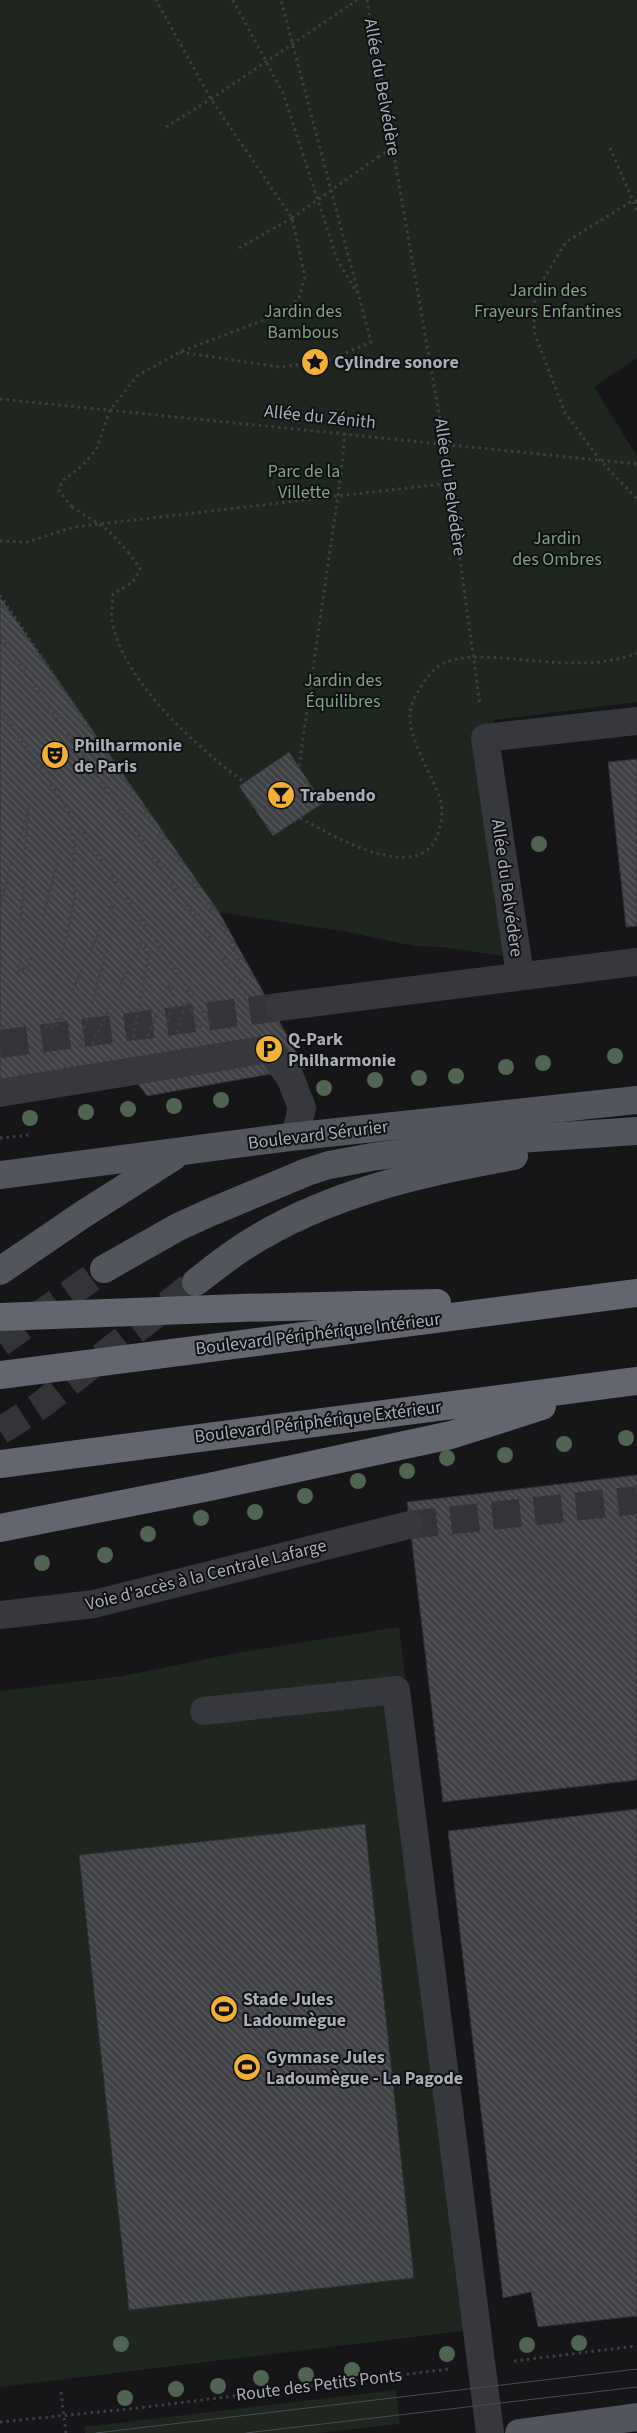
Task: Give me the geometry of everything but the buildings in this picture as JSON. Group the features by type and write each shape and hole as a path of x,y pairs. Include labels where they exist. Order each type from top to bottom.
{"highway":[{"name":"Boulevard Périphérique Intérieur","path":"0,1375 637,1293"},
{"path":"0,1317 240,1308 581,1300"},
{"name":"Boulevard Périphérique Extérieur","path":"0,1464 637,1381"},
{"path":"0,1528 209,1487 451,1435 607,1384"}],"main road":[{"name":"Boulevard Sérurier","path":"0,1174 295,1136 637,1100"},
{"path":"104,1269 178,1227 210,1212 307,1172 329,1165 372,1157 489,1142 637,1132"},
{"path":"196,1282 247,1244 291,1220 371,1190 480,1162 637,1132"},
{"path":"0,1271 82,1215 181,1152"},
{"path":"519,2433 637,2417"}],"lane":[{"path":"485,738 637,722"},
{"name":"Allée du Belvédère","path":"485,738 520,976"},
{"path":"280,1007 637,962"},
{"path":"0,1093 269,1050 290,1077 302,1108 295,1136"},
{"name":"Voie d'accès à la Centrale Lafarge","path":"0,1615 94,1604 410,1525"},
{"path":"204,1711 396,1690 490,2433"}],"path":[{"path":"156,0 211,99 292,218 305,277 299,298 285,312 180,352 137,376 110,410 96,450 82,466 62,482 59,491 72,507 108,530 128,552 140,569 133,582 113,594 112,620 120,647 144,685 176,725 244,783"},
{"path":"233,0 283,93 337,260 360,298"},
{"path":"180,352 280,367 326,361 371,342 281,0"},
{"path":"166,127 211,99 357,0"},
{"name":"Allée du Belvédère","path":"366,0 444,443 485,738"},
{"path":"239,248 292,218 393,147"},
{"path":"610,148 637,210"},
{"path":"637,201 632,201 566,242 535,294 534,332 566,413 600,460 637,499"},
{"name":"Allée du Zénith","path":"0,399 637,464"},
{"path":"299,766 341,474 345,433"},
{"path":"0,541 27,542 74,527 450,482"},
{"path":"0,595 227,932 239,959 232,970 0,636"},
{"path":"300,818 356,847 396,857 418,856 432,845 441,828 441,800 416,744 410,714 419,687 441,664 473,656 587,663 628,657 637,653"},
{"path":"0,708 214,1029"},
{"path":"0,899 0,901 28,809 18,972 29,965 68,825 74,840 74,900 46,1027 56,1027 112,904 115,922 77,1055"},
{"path":"87,1053 142,943 149,953 132,1041"},
{"path":"148,1038 169,986 174,997 164,1040"},
{"path":"175,1036 186,1002 206,1033"},
{"path":"509,2361 637,2346"},
{"name":"Route des Petits Ponts","path":"0,2422 63,2414 138,2408 450,2369"},
{"path":"61,2392 66,2433"}],"green space":[{"name":"Parc de la Villette","path":"0,0 637,0 637,358 594,387 637,456 637,702 494,720 530,960 442,947 414,946 347,932 219,912 0,597"},
{"name":"Stade Jules Ladoumègue","path":"399,1627 487,2328 0,2387 0,1691 122,1676 241,1652"},
{"path":"396,2390 400,2424 318,2433 85,2433 84,2427"}],"tunnel":[{"path":"0,1044 279,1007"},
{"path":"0,1343 104,1269"},
{"path":"0,1431 41,1405 196,1282"},
{"path":"409,1525 637,1500"}],"tram line":[{"path":"96,2433 637,2369"},
{"path":"246,2433 637,2387"}],"place":[{"name":"Cylindre sonore","path":"315,362"},
{"name":"Philharmonie de Paris","path":"55,755"},
{"name":"Trabendo","path":"281,795"},
{"name":"Q-Park Philharmonie","path":"269,1049"},
{"name":"Stade Jules Ladoumègue","path":"224,2009"},
{"name":"Gymnase Jules Ladoumègue - La Pagode","path":"247,2067"}],"park label":[{"name":"Jardin des Frayeurs Enfantines","path":"548,300"},
{"name":"Jardin des Bambous","path":"303,321"},
{"name":"Jardin des Ombres","path":"557,548"},
{"name":"Jardin des Équilibres","path":"343,690"}]}
